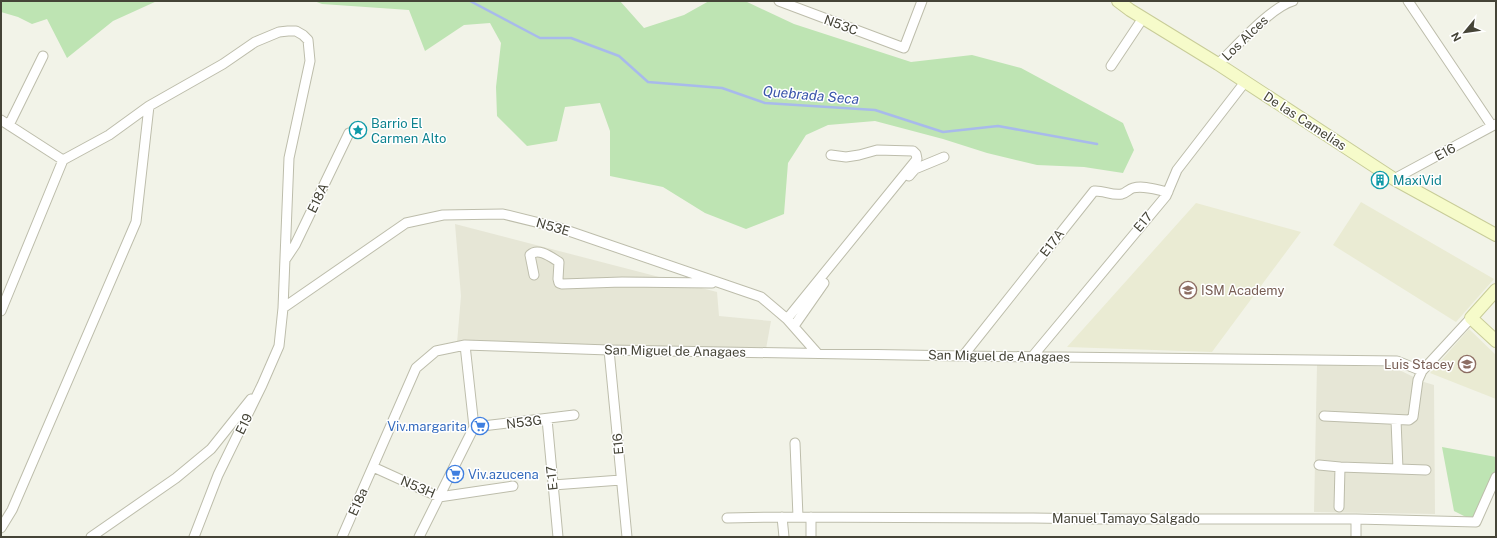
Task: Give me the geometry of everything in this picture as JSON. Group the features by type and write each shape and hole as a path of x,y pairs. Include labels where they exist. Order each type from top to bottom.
{"street":[{"name":"N53C","path":"779,1 904,48 922,1"},
{"name":"De las Camelias","path":"1118,1 1130,6 1143,18 1218,64 1394,179 1496,235"},
{"path":"1408,1 1494,125"},
{"name":"Los Alces","path":"1218,64 1274,11 1288,2"},
{"path":"1111,66 1143,18"},
{"name":"E19","path":"63,160 109,135 149,106 223,64 255,42 279,32 296,31 308,40 310,61 289,158 279,346 262,385 218,475 194,537"},
{"path":"9,125 43,56"},
{"name":"E17","path":"1032,357 1168,192 1177,170 1244,82"},
{"path":"1,528 12,510 136,222 149,106"},
{"path":"1,120 63,160 1,311"},
{"name":"E16","path":"1394,179 1494,125"},
{"name":"E18A","path":"284,262 295,245 349,133"},
{"path":"787,319 917,159 916,154 913,152 877,150 846,157 831,155"},
{"path":"794,326 818,290 915,169 944,157"},
{"name":"E17A","path":"963,356 1094,191 1122,194 1132,188 1141,186 1168,192"},
{"name":"N53E","path":"282,308 406,223 443,215 503,214 560,228 761,297 794,326 817,353"},
{"path":"534,275 530,255 535,252 541,252 551,256 559,262 558,280 559,283 562,284 622,282 720,283"},
{"path":"1324,416 1409,420 1413,417 1418,380 1422,370 1496,290"},
{"path":"1471,318 1496,341"},
{"path":"419,537 474,427 465,345"},
{"name":"San Miguel de Anagaes","path":"373,467 416,368 436,351 465,345 609,350 1398,361 1422,370"},
{"name":"E16","path":"609,350 627,537"},
{"path":"91,537 176,478 211,449 262,385"},
{"name":"N53G","path":"474,427 574,415"},
{"name":"E-17","path":"546,419 558,537"},
{"path":"1396,420 1398,469"},
{"path":"795,443 798,517"},
{"path":"1319,465 1426,470"},
{"name":"N53H","path":"373,467 439,497 513,486"},
{"name":"E18a","path":"342,537 373,467"},
{"path":"1339,507 1340,467"},
{"name":"Manuel Tamayo Salgado","path":"727,518 1356,519 1476,522 1496,477"},
{"path":"553,485 621,480"},
{"path":"782,517 784,537"},
{"path":"811,517 811,537"},
{"path":"1356,519 1356,537"}],"shaded area":[{"path":"1361,202 1494,279 1456,322 1333,245"},
{"name":"ISM Academy","path":"1196,203 1301,232 1212,352 1067,347"},
{"path":"455,224 717,292 719,316 771,321 766,349 457,343 461,296"},
{"name":"Luis Stacey","path":"1469,329 1496,355 1496,399 1430,373"},
{"path":"1317,365 1393,367 1424,382 1434,385 1435,514 1314,512"}],"green space":[{"path":"1,1 157,1 113,21 67,58 47,19 32,24 18,17 1,12"},
{"path":"314,1 620,1 644,28 684,15 709,1 745,1 794,24 911,62 972,55 1021,68 1123,123 1134,150 1123,173 1084,167 1037,165 987,153 943,139 875,121 828,125 806,135 788,163 784,214 746,229 705,213 663,187 610,176 610,131 600,103 565,107 557,141 527,146 497,116 496,87 501,43 490,23 464,25 425,51 409,10 322,4"},
{"path":"1442,447 1496,457 1496,477 1476,522 1454,511"}],"waterway":[{"name":"Quebrada Seca","path":"470,1 540,38 571,38 619,56 648,82 722,88 765,103 875,110 943,132 998,126 1097,144"}],"place":[{"name":"Barrio El Carmen Alto","path":"358,130"},
{"name":"MaxiVid","path":"1380,180"},
{"name":"ISM Academy","path":"1188,290"},
{"name":"Luis Stacey","path":"1467,364"},
{"name":"Viv.margarita","path":"480,426"},
{"name":"Viv.azucena","path":"455,474"}]}
